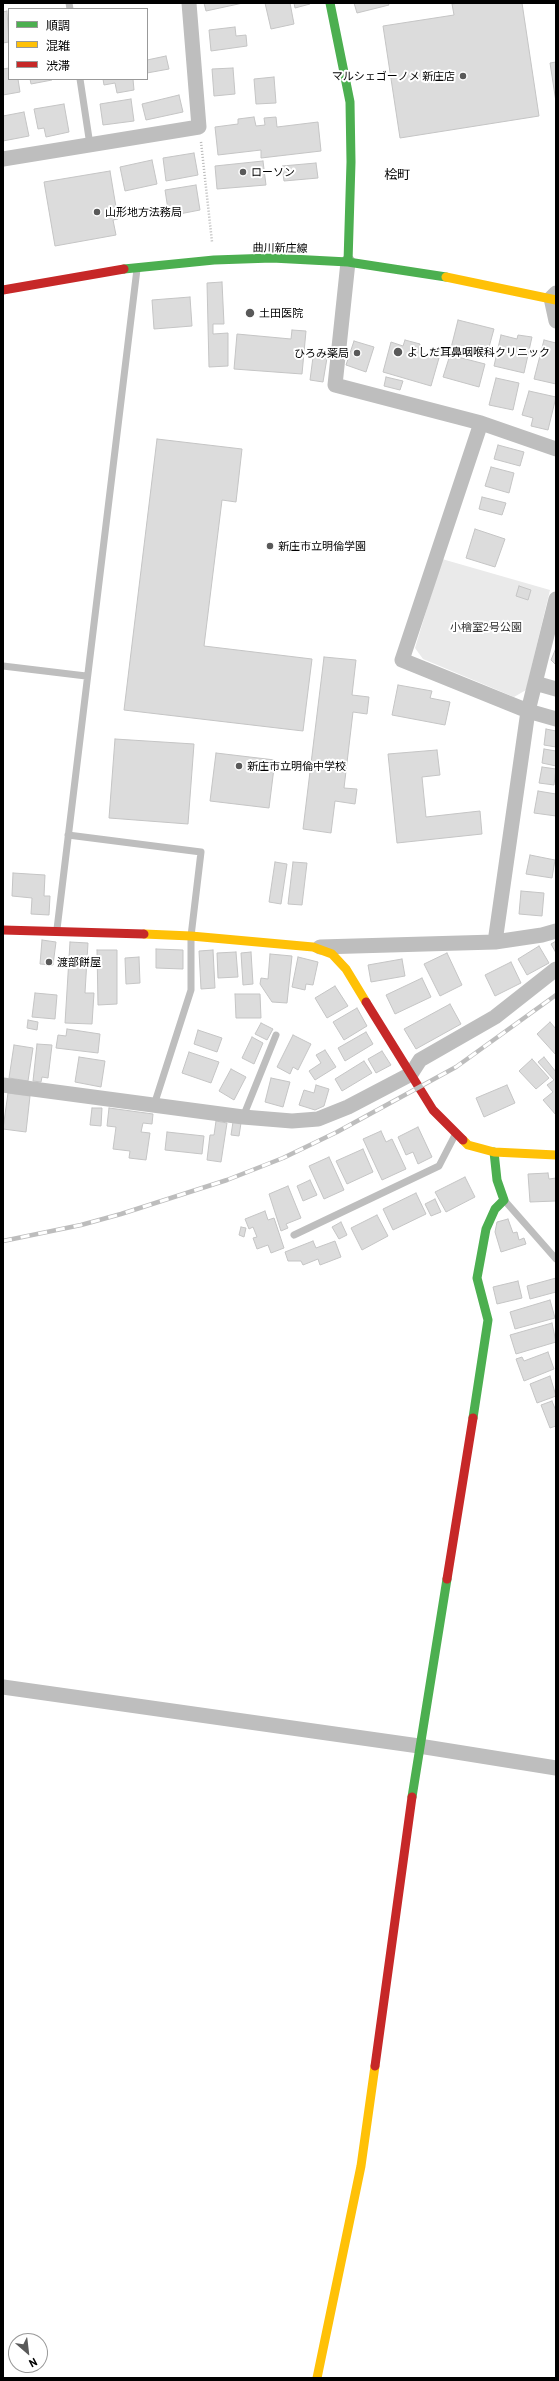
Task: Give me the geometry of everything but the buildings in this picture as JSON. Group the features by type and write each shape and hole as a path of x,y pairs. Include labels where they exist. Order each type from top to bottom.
{"street":[{"path":"3,159 199,127 189,3"},
{"path":"330,3 350,102 351,162 348,262 335,385 480,423 556,450"},
{"name":"曲川新庄線","path":"3,290 137,267 214,260 272,258 348,262 409,270 554,297"},
{"path":"554,297 556,321"},
{"path":"480,423 402,660 528,711 556,718"},
{"path":"496,942 528,711 556,599"},
{"path":"535,682 556,689"},
{"path":"3,930 191,936 313,948 496,942 542,935 556,931"},
{"path":"313,948 332,954 346,969 433,1110 468,1146 494,1152 556,1155"},
{"path":"3,1085 243,1117 292,1121 318,1119 348,1107 411,1074 420,1060 495,1016 556,969"},
{"path":"317,2378 361,2166 419,1746 486,1342 488,1320 477,1278 486,1229 495,1209 504,1200 497,1180 494,1152"},
{"path":"3,1687 419,1746 556,1768"}],"lane":[{"path":"80,80 90,145"},
{"path":"56,932 137,267"},
{"path":"3,666 86,676"},
{"path":"68,835 201,852 191,936 191,990 154,1104"},
{"path":"243,1117 276,1035"},
{"path":"294,1235 439,1166 456,1133"},
{"path":"504,1200 555,1260"}],"path":[{"path":"199,127 214,260"}],"green space":[{"name":"小檜室2号公園","path":"442,559 550,590 526,690 514,697 423,659 415,648"}],"railway":[{"path":"3,1241 81,1225 121,1214 227,1180 283,1158 337,1132 456,1067 556,995"}],"traffic: fast":[{"path":"330,3 350,102 351,162 348,262"},
{"path":"124,269 214,260 272,258 348,262 446,277"},
{"path":"473,1418 488,1320 477,1278 486,1229 495,1209 504,1200 497,1180 494,1152"},
{"path":"412,1797 447,1579"}],"traffic: slow":[{"path":"446,277 556,300"},
{"path":"144,934 191,936 313,947 332,954 346,969 366,1002"},
{"path":"463,1140 468,1145 494,1152 556,1155"},
{"path":"317,2378 361,2166 375,2066"}],"traffic: jam":[{"path":"3,290 124,269"},
{"path":"3,930 144,934"},
{"path":"366,1002 433,1110 463,1140"},
{"path":"447,1579 473,1418"},
{"path":"375,2066 412,1797"}],"place":[{"name":"マルシェゴーノメ 新庄店","path":"463,76"},
{"name":"ローソン","path":"243,172"},
{"name":"山形地方法務局","path":"97,212"},
{"name":"土田医院","path":"250,313"},
{"name":"よしだ耳鼻咽喉科クリニック","path":"398,352"},
{"name":"ひろみ薬局","path":"357,353"},
{"name":"新庄市立明倫学園","path":"270,546"},
{"name":"新庄市立明倫中学校","path":"239,766"},
{"name":"渡部餅屋","path":"49,962"}],"district":[{"name":"桧町","path":"397,175"}]}
